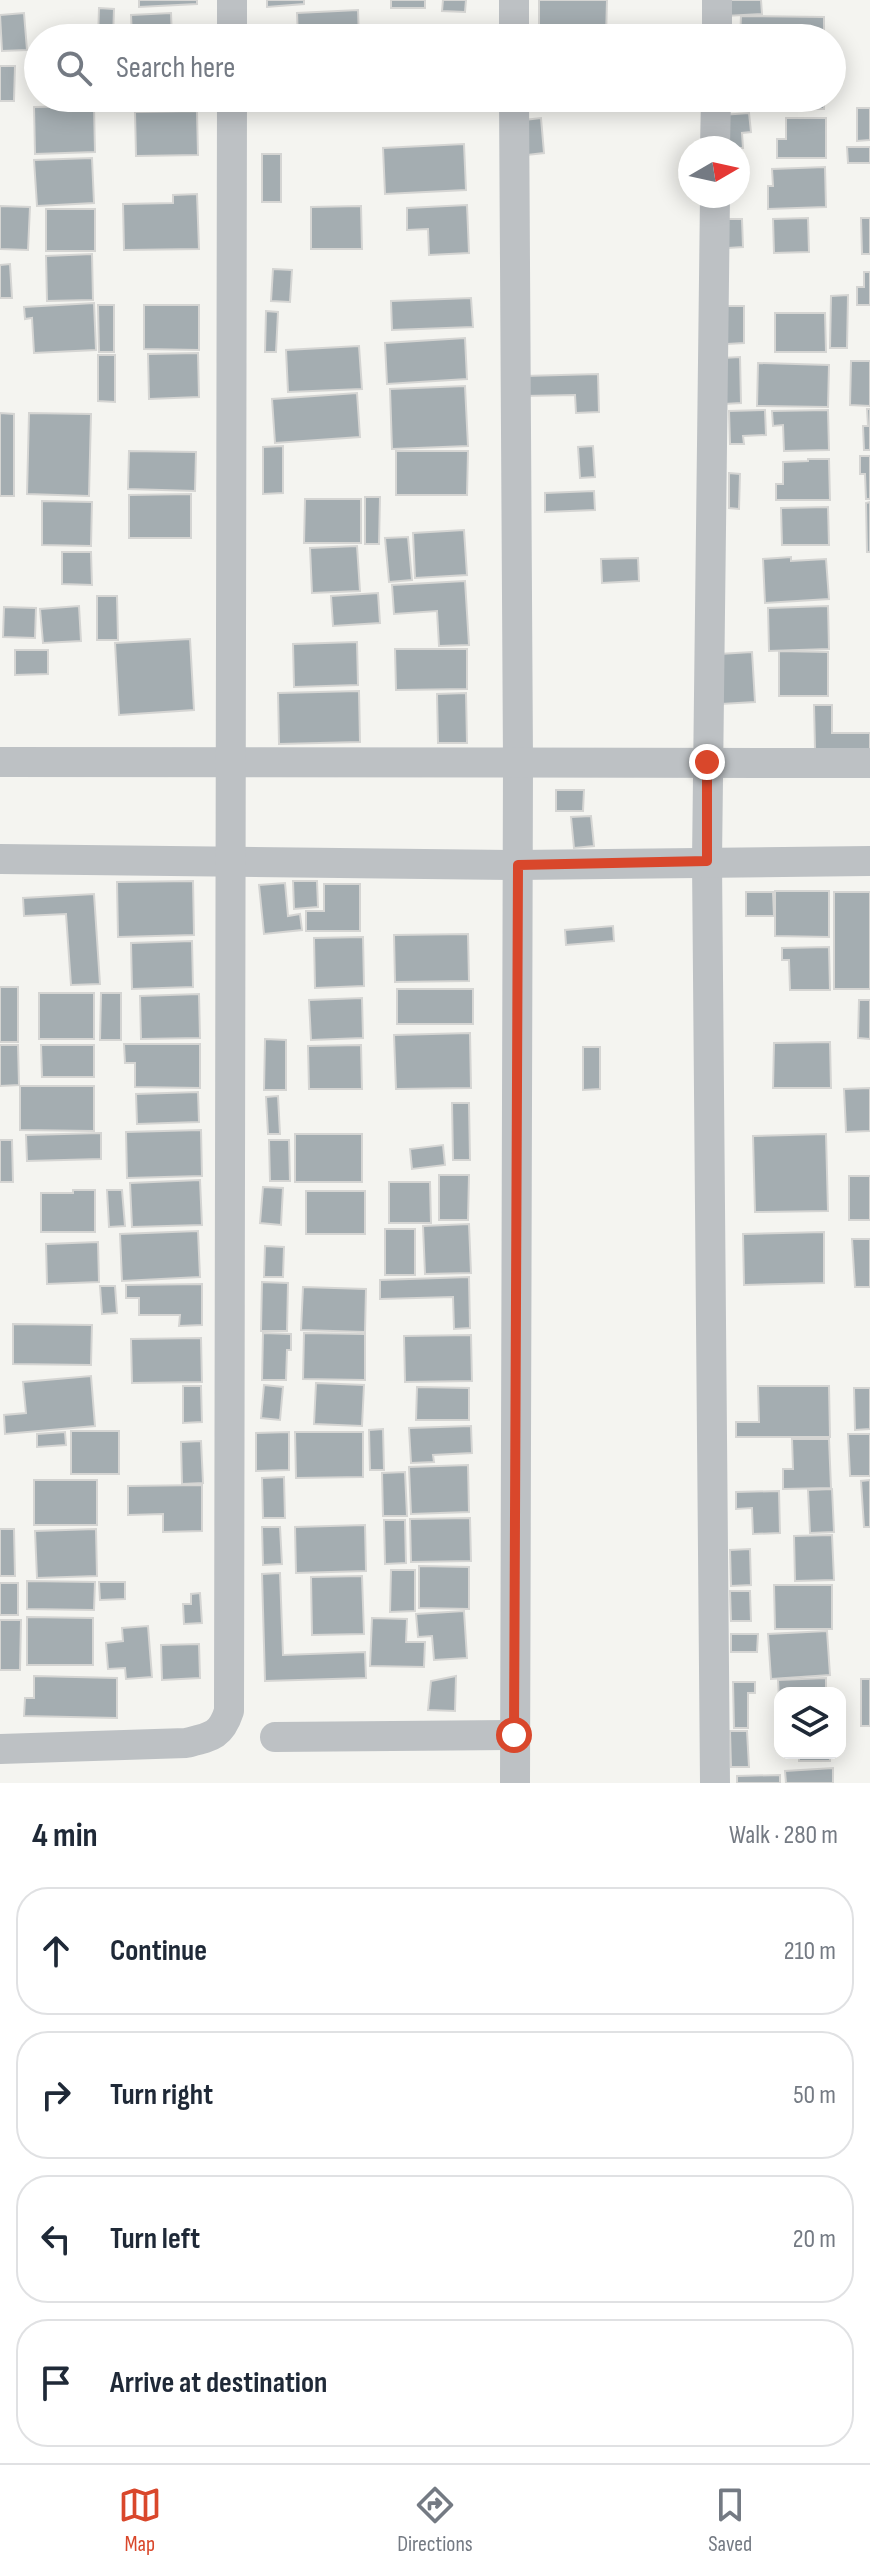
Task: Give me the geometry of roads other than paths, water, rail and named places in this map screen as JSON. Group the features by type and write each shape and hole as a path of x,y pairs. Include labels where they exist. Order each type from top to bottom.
{"street":[{"path":"232,0 232,24"},
{"path":"514,0 514,24"},
{"path":"717,0 717,24"},
{"path":"0,1749 186,1743 211,1737 224,1726 229,1711 232,112"},
{"path":"514,112 518,763 515,1783"},
{"path":"715,136 716,112"},
{"path":"715,208 707,861 715,1783"},
{"path":"0,762 870,763"},
{"path":"0,859 518,865 870,861"},
{"path":"275,1737 514,1735"}]}
